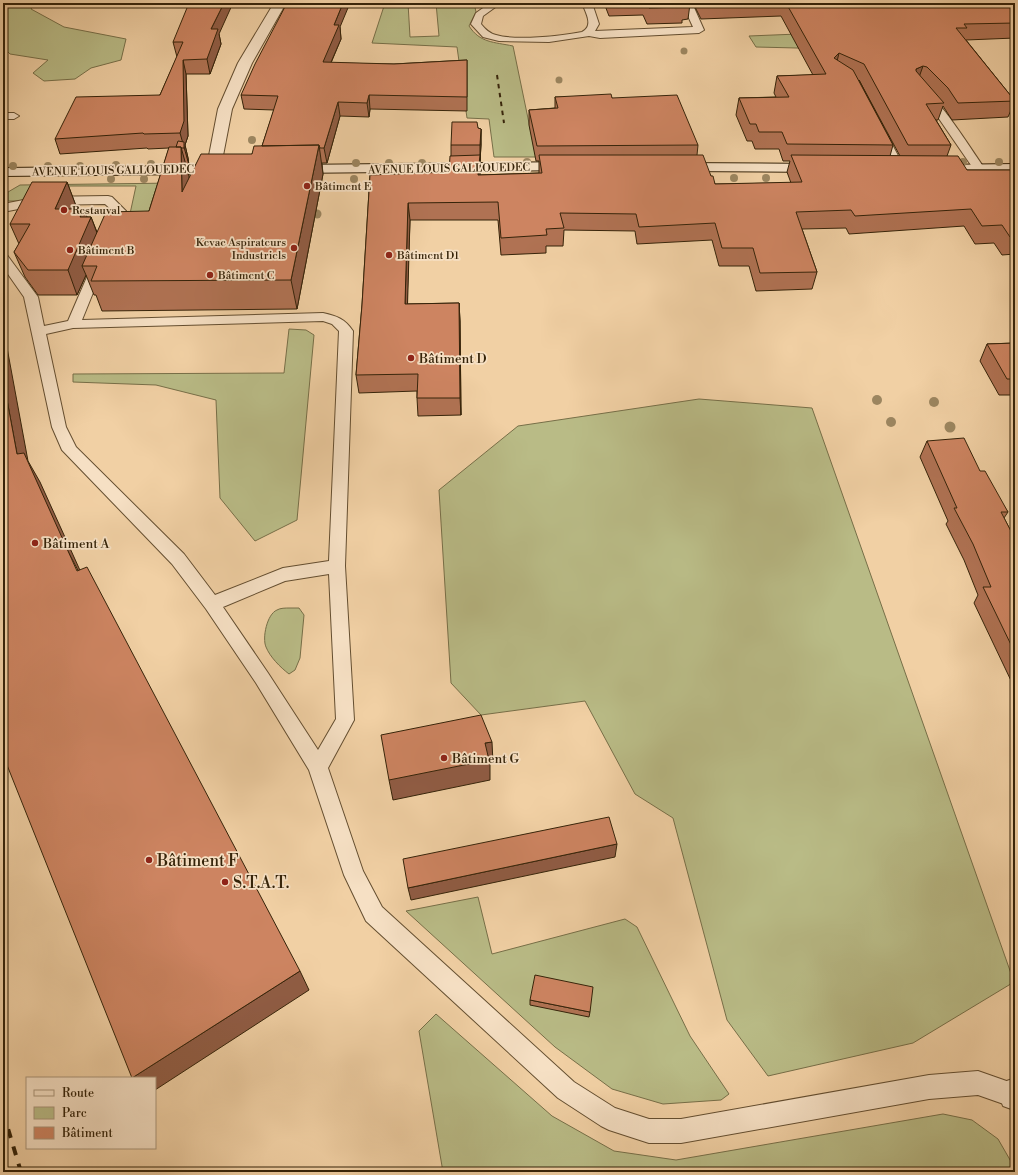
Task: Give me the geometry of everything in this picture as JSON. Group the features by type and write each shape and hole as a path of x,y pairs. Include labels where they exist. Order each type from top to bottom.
{"main road":[{"path":"214,166 225,109 245,63 280,3"},
{"name":"AVENUE LOUIS GALLOUEDEC","path":"3,172 193,170 214,166 238,169"},
{"name":"AVENUE LOUIS GALLOUEDEC","path":"276,169 582,166"},
{"path":"661,166 828,168"},
{"path":"883,168 1015,168"}],"lane":[{"path":"496,3 479,15 476,24 480,31 491,37 507,40 572,37 588,32 593,28 594,24 587,3"},
{"path":"588,32 600,35 699,30 687,3"},
{"path":"917,87 937,108 979,169"},
{"path":"876,123 899,169"},
{"path":"3,208 39,201 108,200 120,211 73,324"},
{"path":"3,258 31,297 59,427 70,450 178,559 212,604 318,767 354,875 374,914 566,1090 609,1118 649,1131 681,1131 929,1087 978,1083 1015,1095"},
{"path":"39,331 73,324 324,317 337,320 346,331 337,566 345,720 318,767"},
{"path":"212,604 283,575 337,566"}],"green space":[{"path":"3,3 35,3 31,9 64,27 126,39 121,60 91,68 75,79 44,81 33,73 48,60 10,54 3,47"},
{"path":"385,3 408,3 410,37 439,36 436,3 474,3 476,12 469,26 473,32 488,41 513,46 536,157 494,157 489,119 467,118 457,47 372,43"},
{"path":"798,34 917,51 756,47 749,36"},
{"path":"175,183 166,222 128,223 136,186 49,186 35,197 19,201 8,201 8,192 20,185"},
{"path":"289,329 306,330 314,335 297,520 255,541 220,498 216,400 156,385 73,382 73,374 284,373"},
{"path":"699,399 812,408 1014,982 913,1043 768,1076 727,1020 673,818 635,794 585,701 481,715 451,683 439,490 518,426"},
{"path":"299,608 304,615 300,658 295,670 289,674 279,665 266,647 265,632 270,616 273,612 280,609"},
{"path":"478,897 492,954 625,919 637,927 690,1036 729,1094 721,1100 663,1104 612,1089 555,1047 406,911"},
{"path":"436,1014 552,1116 614,1151 676,1160 943,1114 972,1120 998,1139 1013,1165 1012,1172 443,1172 419,1031"}],"building":[{"path":"189,3 224,3 211,29 218,29 207,59 183,60 184,121 180,133 143,133 55,139 76,97 160,95 183,42 173,42"},
{"path":"287,3 343,3 334,25 339,25 323,62 394,64 467,60 467,97 369,95 367,103 338,102 324,148 320,148 319,145 262,146 278,96 241,95 255,64"},
{"path":"647,3 690,4 682,4 684,7 649,8"},
{"path":"786,3 1015,3 1015,23 964,24 967,28 956,28 1015,101 958,103 948,88 927,67 923,66 916,69 916,71 944,103 926,104 951,145 908,145 864,64 839,53 834,58 853,70 893,145 787,144 782,132 759,132 756,124 750,124 739,98 789,97 777,76 826,74"},
{"path":"611,94 612,98 677,95 698,145 537,146 529,110 558,108 555,97"},
{"path":"452,122 477,122 478,128 481,129 480,145 451,145"},
{"path":"178,141 184,142 184,148 176,147"},
{"path":"319,145 291,280 91,281 97,266 82,266 106,212 149,211 169,147 181,147 182,192 201,154 252,154 254,146"},
{"path":"480,155 478,175 542,173 539,155 703,155 711,176 713,176 715,184 802,182 791,155 958,156 967,170 1015,170 1015,237 1010,237 1002,225 982,226 971,209 855,216 851,210 796,212 817,272 760,273 753,248 722,248 715,223 639,227 636,214 560,213 564,228 546,229 547,235 501,238 498,202 408,203 405,304 459,303 460,398 417,398 418,374 356,375 370,175 449,172 450,156"},
{"path":"32,182 67,182 55,209 84,209 80,217 91,217 68,270 28,270 14,252 30,224 10,224"},
{"path":"1015,343 1015,379 1007,379 987,344"},
{"name":"Bâtiment F","path":"3,378 17,454 24,453 77,571 87,567 300,971 132,1077 3,755"},
{"path":"964,438 980,471 985,471 1008,512 1001,512 1015,539 1015,653 983,587 991,587 973,544 954,508 957,508 927,441"},
{"path":"481,715 492,742 485,743 489,760 389,780 381,735"},
{"path":"609,817 617,844 408,888 403,859"},
{"path":"535,975 593,987 590,1012 530,1000"}],"railway":[{"path":"497,75 504,123"},
{"path":"3,1112 21,1172"}],"place":[{"name":"Bâtiment E","path":"307,186"},
{"name":"Restauval","path":"64,210"},
{"name":"Kevac Aspirateurs Industriels","path":"294,248"},
{"name":"Bâtiment B","path":"70,250"},
{"name":"Bâtiment D1","path":"389,255"},
{"name":"Bâtiment C","path":"210,275"},
{"name":"Bâtiment D","path":"411,358"},
{"name":"Bâtiment A","path":"35,543"},
{"name":"Bâtiment G","path":"444,758"},
{"name":"Bâtiment F","path":"149,860"},
{"name":"S.T.A.T.","path":"225,882"}]}
